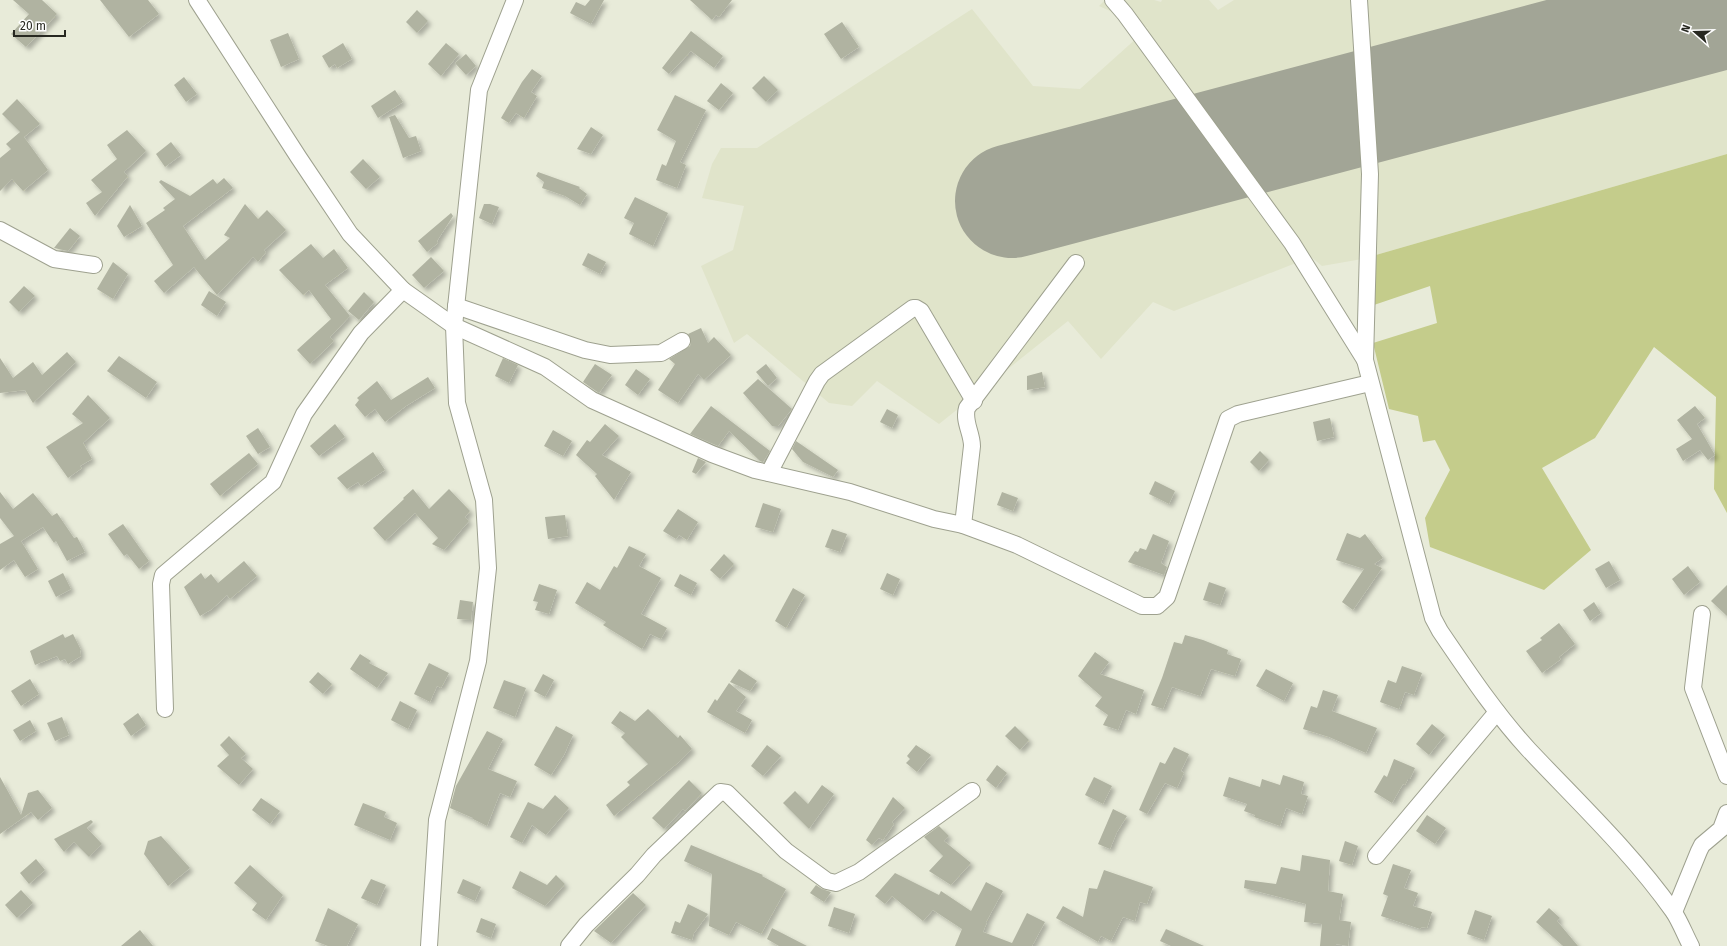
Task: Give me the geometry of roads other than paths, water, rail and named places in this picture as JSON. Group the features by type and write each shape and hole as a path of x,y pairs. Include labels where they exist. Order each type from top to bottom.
{"street":[{"path":"197,0 294,152 350,234 403,290 454,326 545,367 592,400 712,454 755,470 850,492 934,519 963,525 1017,545 1142,606 1157,606 1167,597 1228,419 1238,414 1370,383"},
{"path":"432,943 437,820 478,661 488,568 484,500 457,403 454,326 479,90 515,0"},
{"path":"1113,0 1125,14 1292,243 1365,360"},
{"path":"1359,0 1370,174 1365,360 1433,618 1440,631 1497,712 1639,869 1674,912 1691,946"},
{"path":"0,230 54,259 94,265"},
{"path":"963,525 972,439 966,413 1076,263"},
{"path":"165,709 161,584 163,575 273,482 304,414 361,333 403,290"},
{"path":"456,306 585,350 610,355 661,353 682,341"},
{"path":"769,473 822,374 913,308 921,311 974,401"},
{"path":"1702,614 1693,688 1727,776"},
{"path":"1376,856 1497,712"},
{"path":"569,946 586,925 638,875 654,855 720,792 727,793 786,851 827,881 836,883 860,872 972,791"},
{"path":"1674,912 1702,845 1721,829 1727,813"}]}
